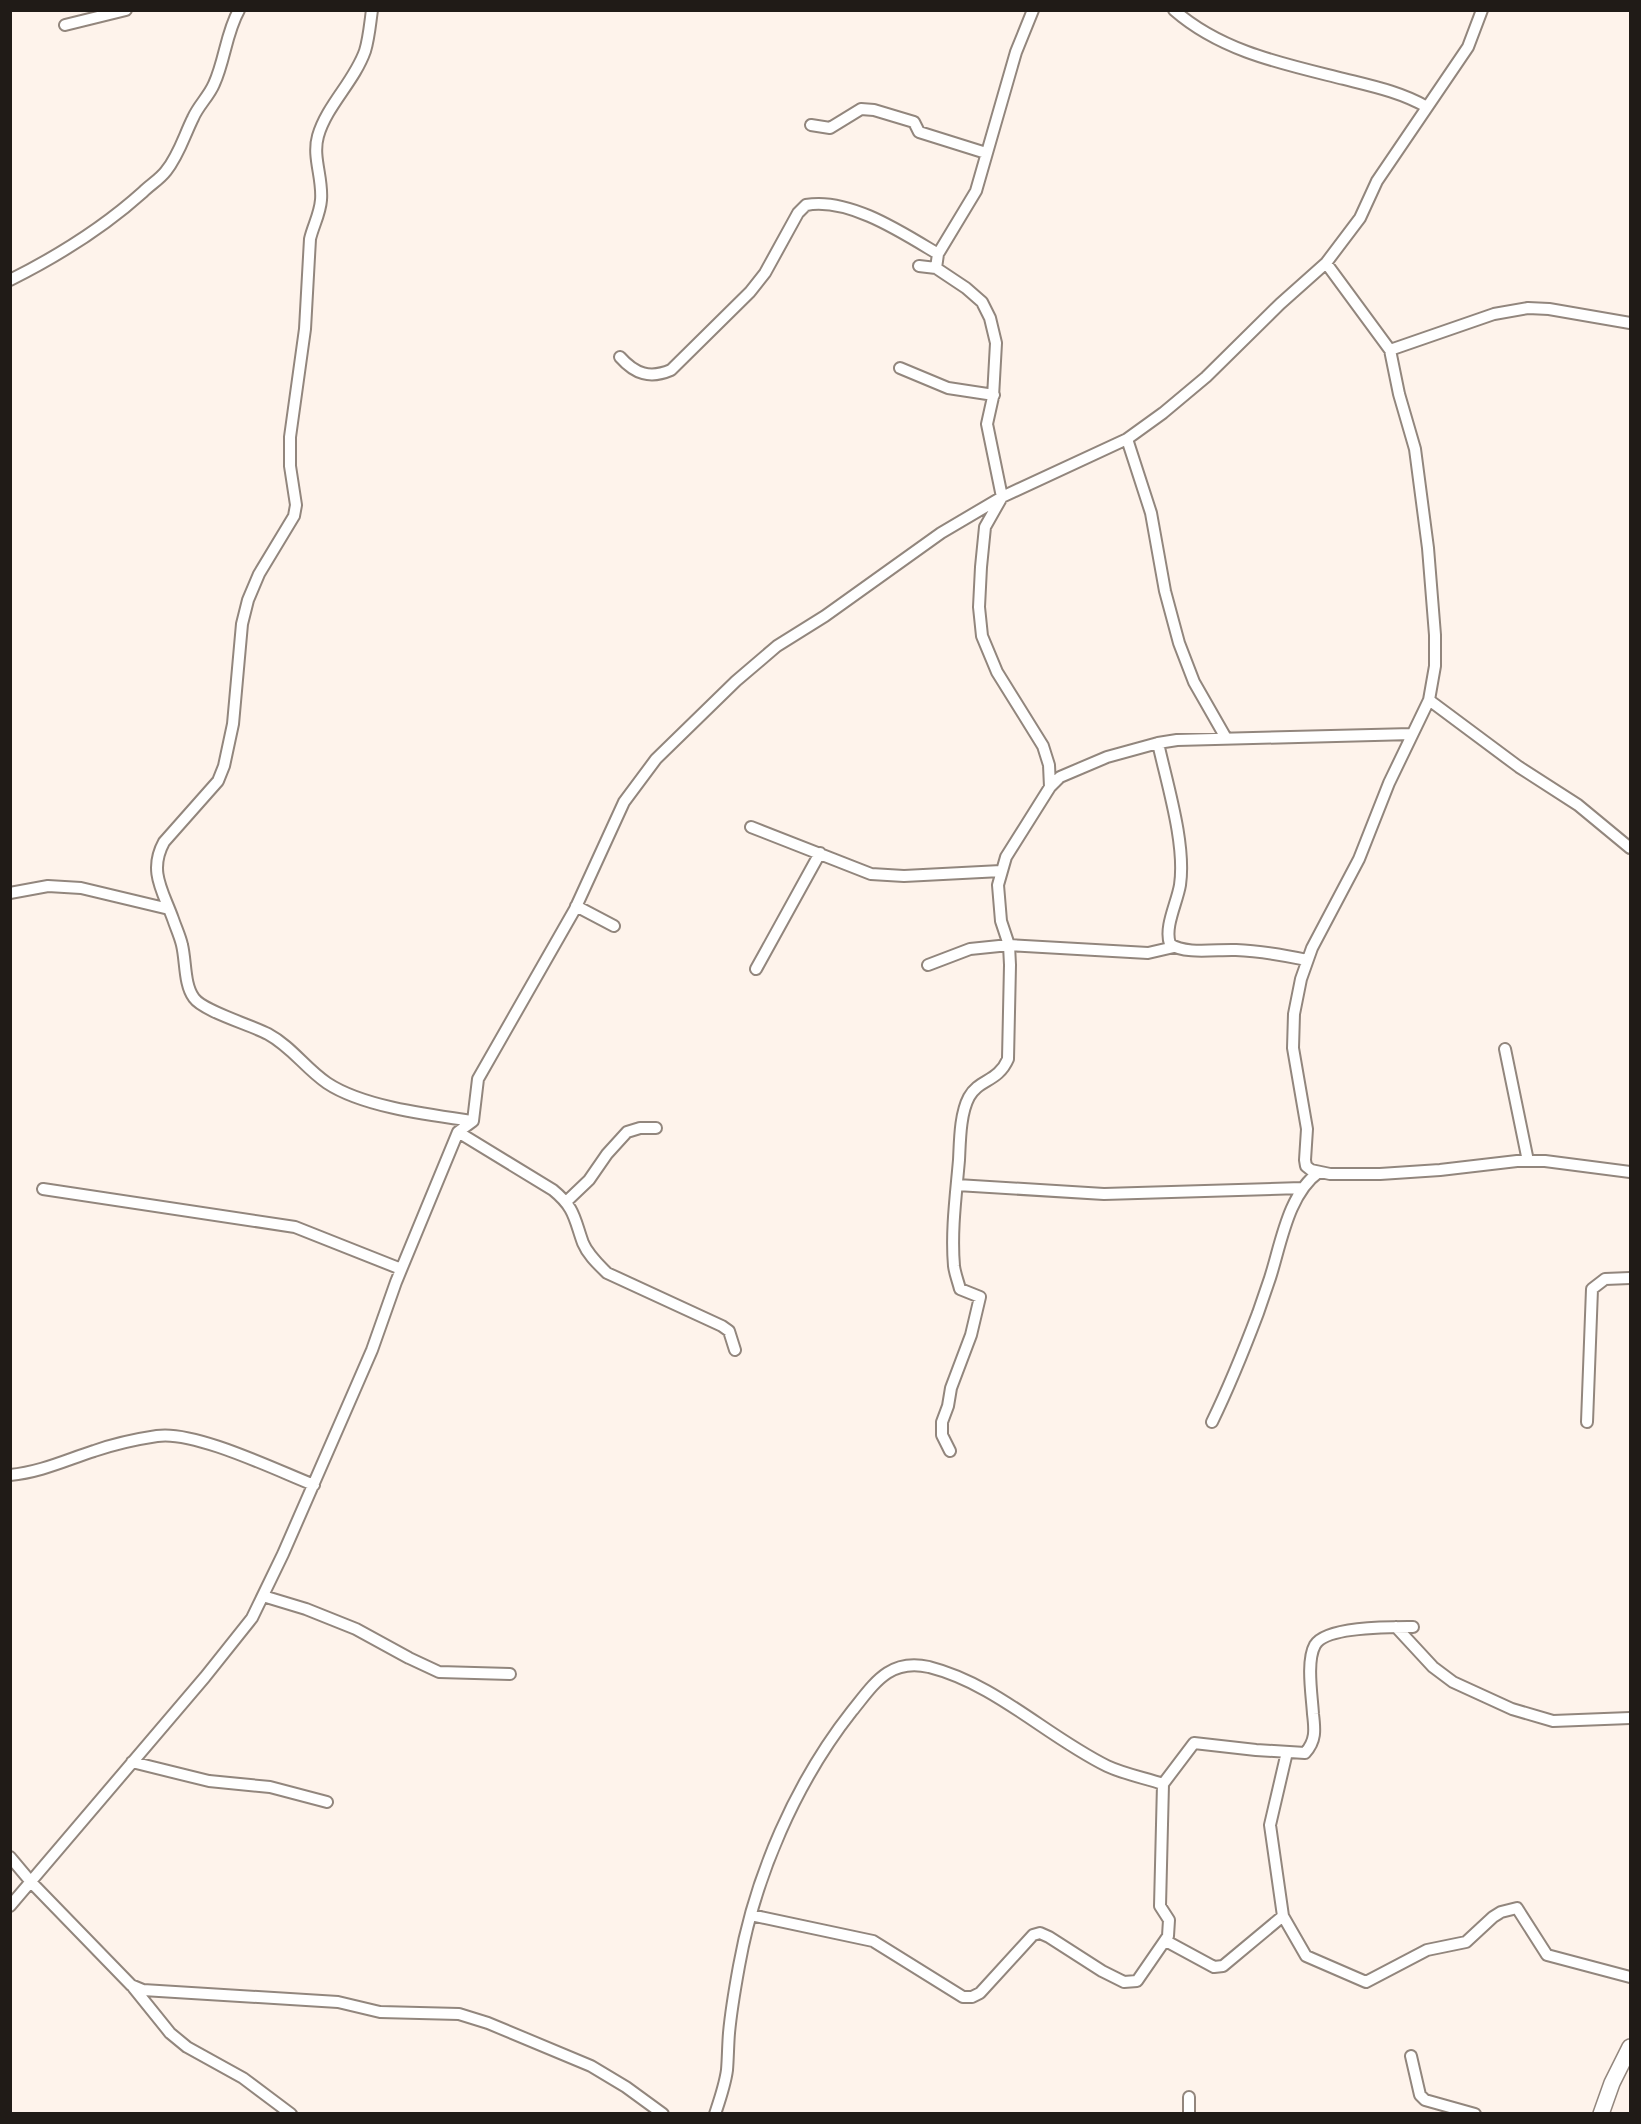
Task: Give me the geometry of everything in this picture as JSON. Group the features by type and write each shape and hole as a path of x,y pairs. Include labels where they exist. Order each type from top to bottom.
{"street":[{"path":"65,25 126,10"},
{"path":"10,280 89,235 125,208 166,171 181,147 193,116 208,97 216,81 226,41 239,10"},
{"path":"372,10 365,52 326,118 317,139 316,154 321,200 310,239 305,329 290,436 290,466 296,505 294,516 259,574 248,600 242,624 233,724 224,766 218,781 164,842 155,866 157,878 181,943 189,986 195,1000 212,1010 271,1035 296,1053 321,1078 350,1095 421,1112 473,1121"},
{"path":"936,268 938,254 976,191 1016,52 1033,10"},
{"path":"1174,10 1203,33 1234,48 1305,70 1400,94 1427,107"},
{"path":"10,1906 212,1668 252,1617 314,1485 372,1350 401,1269 458,1132 473,1121 478,1079 576,906 624,802 656,759 736,681 777,646 825,616 940,533 1002,497 1127,439 1206,377 1280,304 1326,263 1360,218 1377,181 1468,46 1482,10"},
{"path":"811,125 830,128 861,109 874,110 914,122 919,132 986,153"},
{"path":"620,357 631,369 646,374 660,375 671,370 750,292 765,273 798,213 806,205 828,204 860,213 887,224 938,254"},
{"path":"1326,263 1390,350 1399,394 1415,449 1428,548 1435,635 1435,666 1429,700 1389,783 1359,859 1307,960 1294,1014 1293,1048 1307,1130 1306,1166 1319,1172 1380,1174 1545,1161 1630,1172"},
{"path":"919,267 936,268 966,288 982,302 990,318 996,343 994,394 987,424 1002,497 985,527 979,597 982,636 997,672 1043,746 1049,765 1050,788"},
{"path":"1390,350 1494,314 1528,308 1549,309 1630,323"},
{"path":"900,368 948,388 994,394"},
{"path":"1127,439 1151,513 1165,591 1179,644 1194,682 1226,738"},
{"path":"1429,700 1519,767 1578,805 1630,848"},
{"path":"950,1451 942,1435 942,1422 980,1297 960,1288 954,1269 953,1241 965,1106 970,1094 1003,1070 1008,1059 1010,965 1009,945 1001,921 998,885 1000,871 1050,788 1060,777 1077,768 1158,743 1226,738 1412,734"},
{"path":"1158,743 1174,817 1180,858 1180,884 1168,939 1170,944 1184,950 1273,953 1307,960"},
{"path":"751,827 871,874 904,876 1000,871"},
{"path":"756,969 820,853"},
{"path":"10,893 48,886 81,888 169,909"},
{"path":"576,906 614,926"},
{"path":"928,965 970,949 1009,945 1148,953 1174,947"},
{"path":"1505,1049 1528,1161"},
{"path":"567,1201 589,1180 607,1154 627,1132 640,1128 656,1128"},
{"path":"458,1132 553,1190 567,1201 574,1213 584,1245 607,1273 722,1326 729,1331 735,1350"},
{"path":"1212,1422 1256,1316 1282,1235 1302,1188 1319,1172"},
{"path":"957,1185 1104,1194 1302,1188"},
{"path":"43,1189 295,1227 401,1269"},
{"path":"1587,1422 1592,1289 1605,1279 1630,1278"},
{"path":"10,1475 50,1467 95,1450 157,1436 174,1435 212,1446 314,1485"},
{"path":"263,1596 306,1609 356,1629 439,1672 510,1674"},
{"path":"1396,1627 1433,1666 1453,1682 1512,1709 1554,1721 1630,1718"},
{"path":"751,1915 873,1941 963,1997 972,1997 980,1993 1033,1935 1040,1933 1101,1971 1124,1982 1137,1981 1166,1941 1169,1920 1160,1905 1163,1784 1194,1743 1305,1753 1311,1746 1315,1733 1309,1670 1315,1645 1326,1637 1346,1631 1413,1627"},
{"path":"715,2114 727,2071 729,2034 737,1976 751,1915 769,1861 793,1801 817,1760 840,1726 879,1679 896,1667 910,1665 947,1673 987,1691 1108,1767 1163,1784"},
{"path":"1287,1752 1270,1824 1283,1916 1306,1956 1366,1982 1427,1950 1466,1942 1493,1917 1501,1912 1517,1908 1547,1955 1630,1977"},
{"path":"132,1762 209,1781 270,1787 327,1802"},
{"path":"10,1857 130,1985 170,2033 187,2048 243,2078 291,2114"},
{"path":"1166,1941 1214,1967 1223,1966 1283,1916"},
{"path":"130,1985 157,1992 338,2002 380,2012 459,2014 488,2023 591,2066 626,2087 663,2114"},
{"path":"1600,2114 1630,2047"},
{"path":"1411,2056 1420,2095 1425,2100 1475,2114"},
{"path":"1189,2097 1189,2114"}]}
